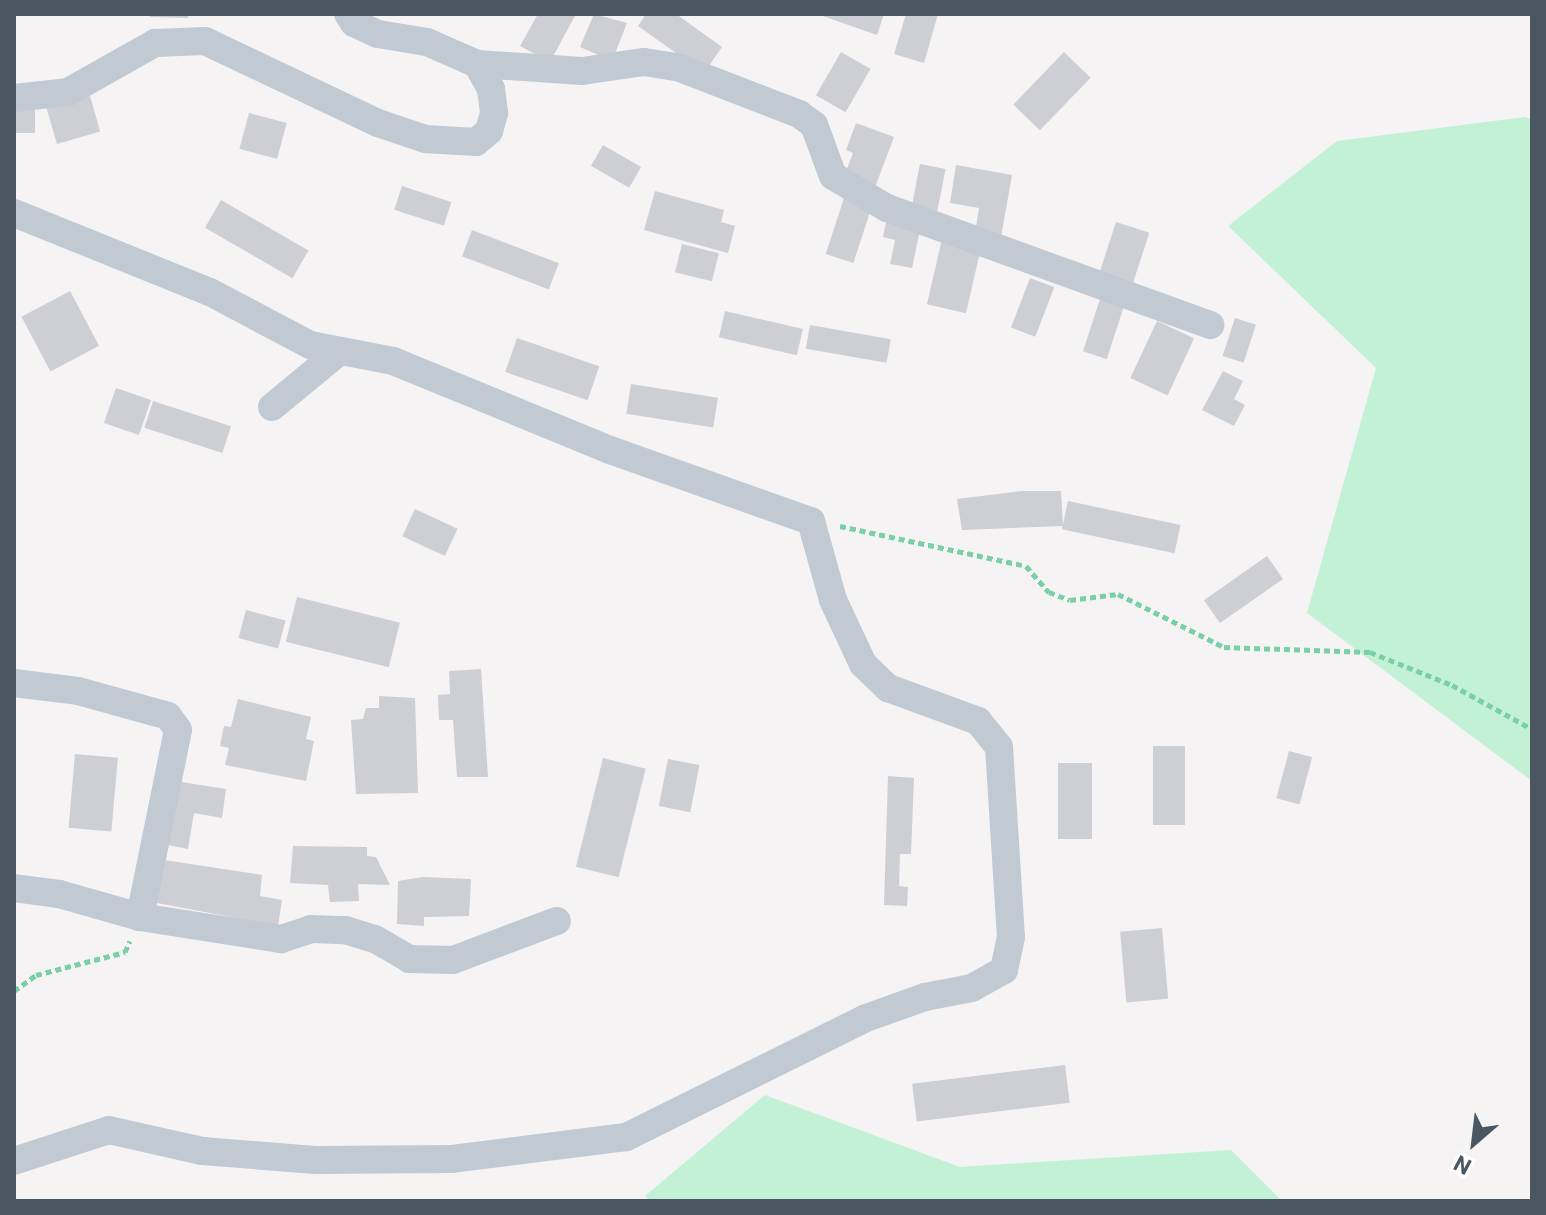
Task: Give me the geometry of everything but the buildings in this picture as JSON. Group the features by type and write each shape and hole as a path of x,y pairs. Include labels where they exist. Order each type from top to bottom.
{"street":[{"path":"348,14 354,23 378,34 427,42 477,64 582,71 644,62 680,68 799,114 814,125 833,176 887,208 1210,325"},
{"path":"14,98 68,92 155,43 205,41 378,123 425,139 476,142 489,131 494,113 491,89 477,64"},
{"path":"14,213 210,292 310,345 393,361 610,450 811,521 833,600 863,664 888,688 978,721 999,747 1011,937 1004,970 972,988 925,997 866,1018 626,1137 452,1159 315,1160 202,1151 109,1130 14,1161"},
{"path":"272,407 340,351"},
{"path":"14,683 78,691 168,716 178,730 140,917"},
{"path":"14,888 59,894 140,917 281,939 311,929 345,930 375,939 409,959 453,960 557,921"}],"path":[{"path":"811,521 1026,566 1049,592 1070,600 1118,594 1224,647 1370,652 1452,685 1532,729"},
{"path":"14,991 36,975 125,952 140,917"}],"green space":[{"path":"1525,117 1532,120 1532,781 1307,613 1376,368 1228,226 1337,141"},
{"path":"765,1095 960,1167 1231,1150 1282,1201 650,1201 645,1196"}]}
